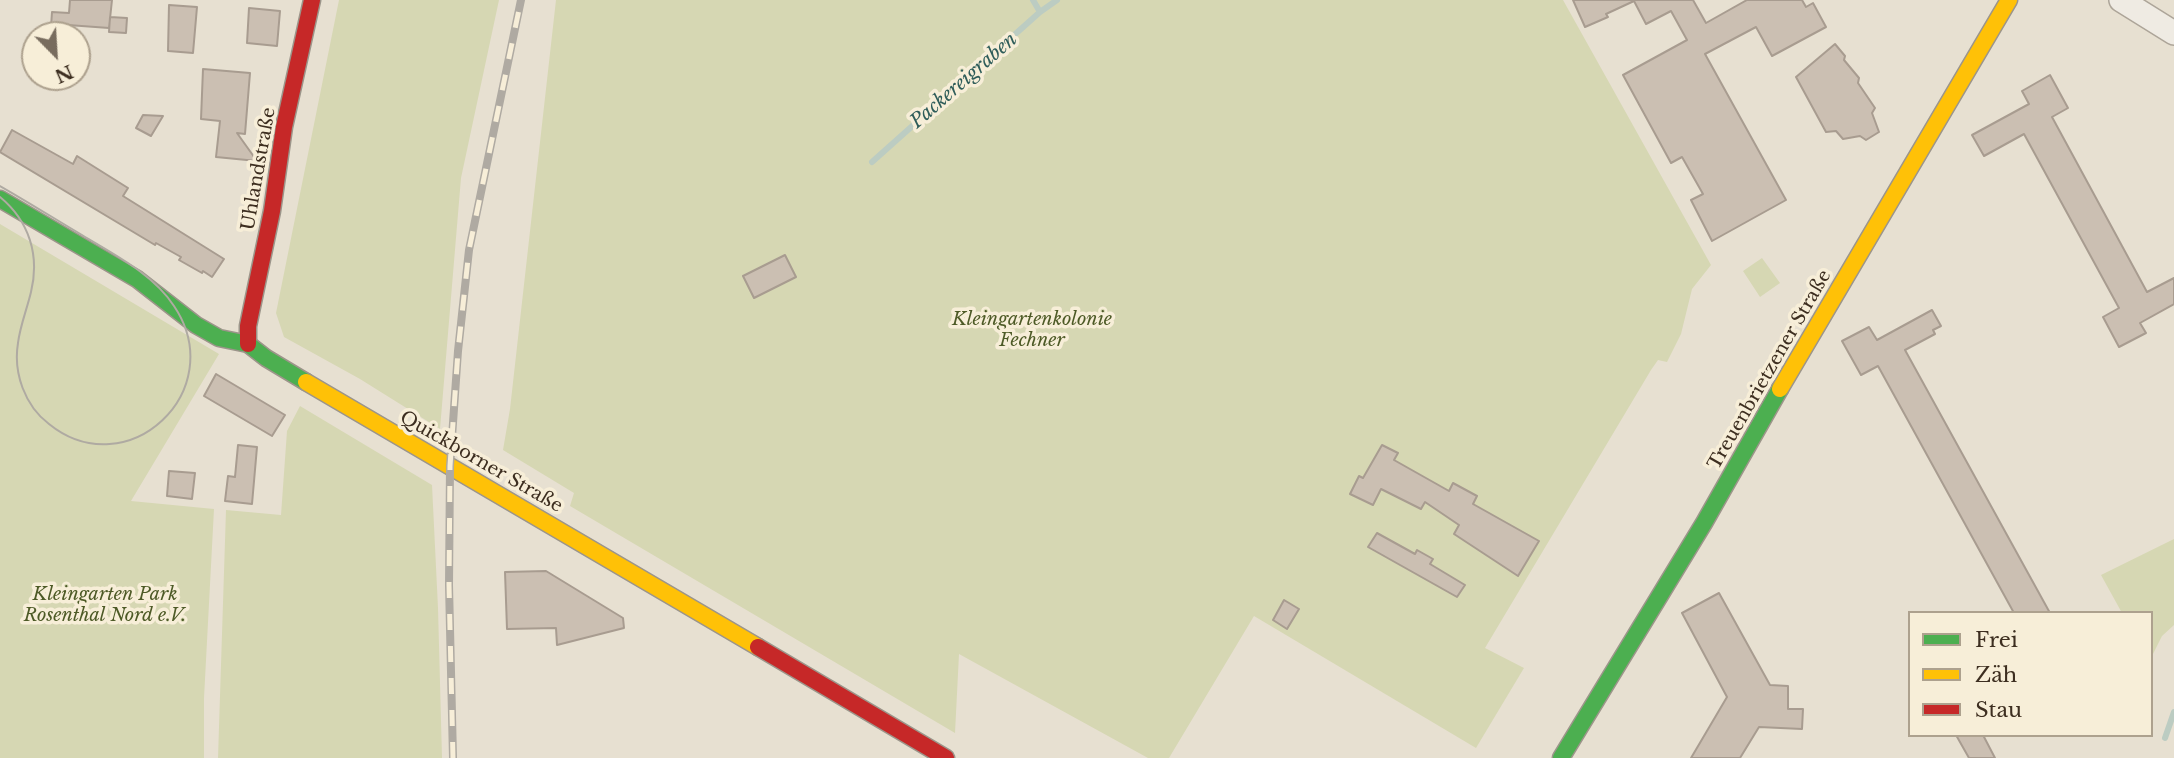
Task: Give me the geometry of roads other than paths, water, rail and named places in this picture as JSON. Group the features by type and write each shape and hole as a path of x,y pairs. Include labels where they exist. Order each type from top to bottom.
{"street":[{"name":"Uhlandstraße","path":"248,344 248,327 275,198 281,144 312,0"},
{"name":"Treuenbrietzener Straße","path":"1561,758 1704,523 2009,0"},
{"path":"2121,0 2174,33"},
{"name":"Quickborner Straße","path":"0,199 137,279 196,325 219,338 248,344 266,358 346,406 946,758"}],"waterway":[{"path":"1033,0 1040,12"},
{"name":"Packereigraben","path":"872,162 1040,12 1057,0"},
{"path":"2165,738 2174,712"}],"tram line":[{"path":"0,186 132,266 155,284 174,306 188,338 189,369 180,397 162,420 138,437 109,444 79,441 49,424 27,398 19,377 17,354 20,330 31,292 33,252 25,228 10,206 0,197"}],"railway":[{"path":"453,758 449,585 450,466 458,351 469,250 521,0"}],"park label":[{"name":"Kleingartenkolonie Fechner","path":"1032,330"},
{"name":"Kleingarten Park Rosenthal Nord e.V.","path":"105,605"}]}
